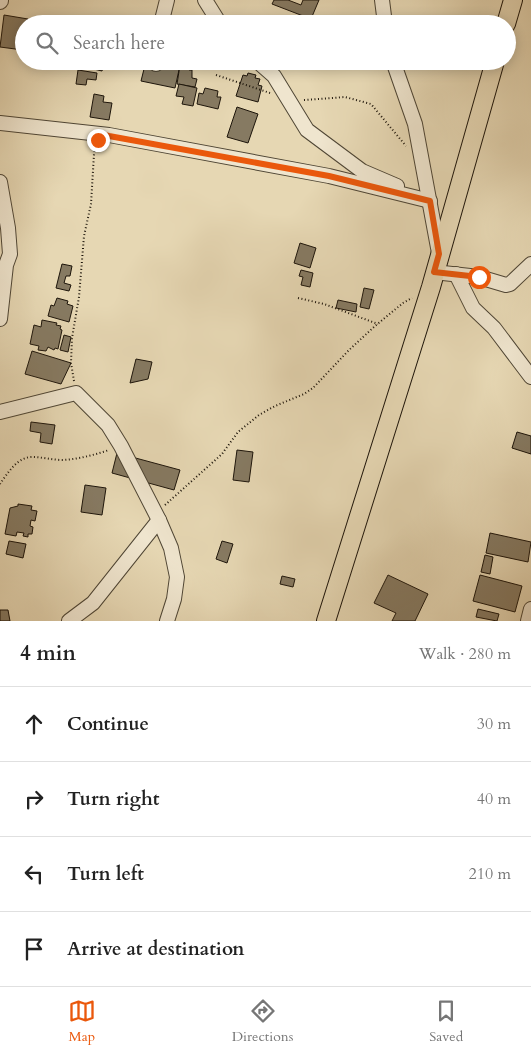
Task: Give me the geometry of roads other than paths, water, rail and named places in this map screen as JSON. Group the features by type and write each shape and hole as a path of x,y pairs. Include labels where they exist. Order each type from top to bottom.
{"main road":[{"path":"509,15 513,0"},
{"path":"326,621 433,280 492,70"}],"street":[{"path":"163,15 167,0"},
{"path":"205,0 214,15"},
{"path":"382,0 384,15"},
{"path":"267,70 274,76 307,130 362,171 430,201"},
{"path":"396,70 415,124 439,254"},
{"path":"0,123 100,134 329,176 430,201"},
{"path":"0,182 8,228 10,254 6,265 0,319"},
{"path":"0,238 10,254"},
{"path":"433,280 456,274 479,277 506,285 510,284 531,264"},
{"path":"456,274 473,308 494,328 531,377"},
{"path":"0,412 76,393 108,425 158,517 171,548 177,577 174,599 167,621"},
{"path":"68,621 93,603 158,517"},
{"path":"528,621 531,609"}]}
